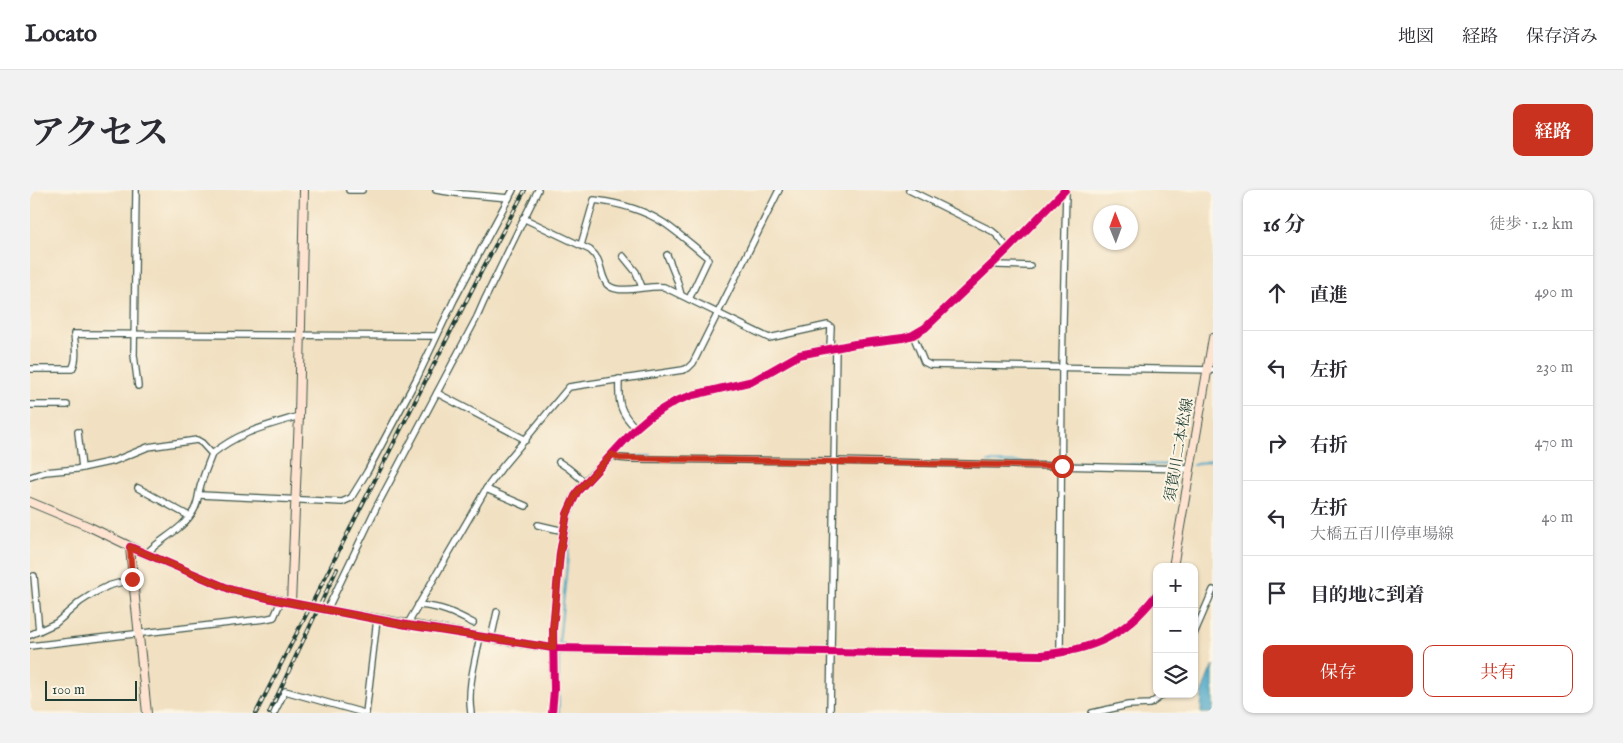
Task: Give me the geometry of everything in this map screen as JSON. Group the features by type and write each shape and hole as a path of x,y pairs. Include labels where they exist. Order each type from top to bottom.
{"street":[{"path":"136,190 134,365 138,386"},
{"path":"291,603 299,416 304,190"},
{"path":"349,190 362,190"},
{"path":"436,190 509,198"},
{"path":"200,496 342,502 351,498 417,378 436,336 513,190"},
{"path":"327,610 378,504 477,317 538,190"},
{"path":"406,625 486,489 569,387 688,368 693,363 779,190"},
{"path":"909,190 992,231 1008,249"},
{"path":"552,713 554,690 553,629 560,553 567,514 574,496 585,482 636,428 649,416 683,398 753,381 792,358 833,348 893,340 913,335 925,328 1008,249 1066,190"},
{"path":"1060,653 1062,368 1066,190"},
{"path":"581,245 594,200 630,207 656,219 664,223 707,257 708,260 689,299"},
{"path":"523,218 581,245 597,256 605,282 610,287 619,290 664,286 769,338 828,325 830,327 833,348 834,461 830,713"},
{"path":"667,255 681,295"},
{"path":"623,256 636,272 642,287"},
{"path":"993,263 998,265 1030,266"},
{"path":"30,369 72,369 75,360 74,334 436,336"},
{"path":"913,335 924,362 930,365 1210,370"},
{"name":"須賀川二本松線","path":"1173,563 1210,370 1213,338"},
{"path":"620,379 618,402 624,415 636,428"},
{"path":"437,393 526,440"},
{"path":"30,404 67,405"},
{"path":"146,554 170,535 195,509 200,496 200,486 212,454 240,435 299,416"},
{"path":"78,432 82,468"},
{"path":"30,477 45,472 82,468 114,461 148,447 197,440 212,454"},
{"path":"612,454 619,458 1191,469"},
{"path":"559,462 585,482"},
{"path":"138,488 189,516"},
{"path":"486,489 526,506"},
{"path":"30,502 232,590 377,620 553,648 1018,656 1060,653 1084,648 1115,634 1140,615 1153,599"},
{"path":"538,525 564,531"},
{"path":"130,547 148,713"},
{"path":"34,576 39,631"},
{"path":"30,634 56,623 80,602 94,593 108,586 132,579"},
{"path":"1198,625 1213,590"},
{"path":"30,646 271,618 276,613 281,601"},
{"path":"418,605 450,610 473,623"},
{"path":"491,639 497,612"},
{"path":"274,713 285,691 365,713 377,620"},
{"path":"471,713 472,679 480,637"},
{"path":"1092,713 1128,705 1150,704 1158,698"}],"water":[{"path":"1213,665 1213,713 1201,713 1204,688"}],"waterway":[{"path":"621,456 651,456"},
{"path":"564,644 559,643 572,517 579,498 597,475 617,457"},
{"path":"1193,465 1213,460"},
{"path":"988,462 1188,465"},
{"path":"559,713 559,657 563,651"}],"railway":[{"path":"256,713 481,272 525,190"},
{"path":"269,713 337,569"}],"cycle path":[{"path":"552,713 554,690 553,629 560,553 567,514 577,492 636,428 649,417 676,401 693,395 753,381 799,355 913,335 925,328 1008,249 1065,190"},
{"path":"130,547 232,590 407,625 553,648 1041,655 1077,649 1092,645 1106,638 1133,621 1153,599"}],"route":[{"path":"132,579 130,547 232,590 406,625 553,648 560,553 567,514 577,492 612,454 619,458 1062,466"}]}
